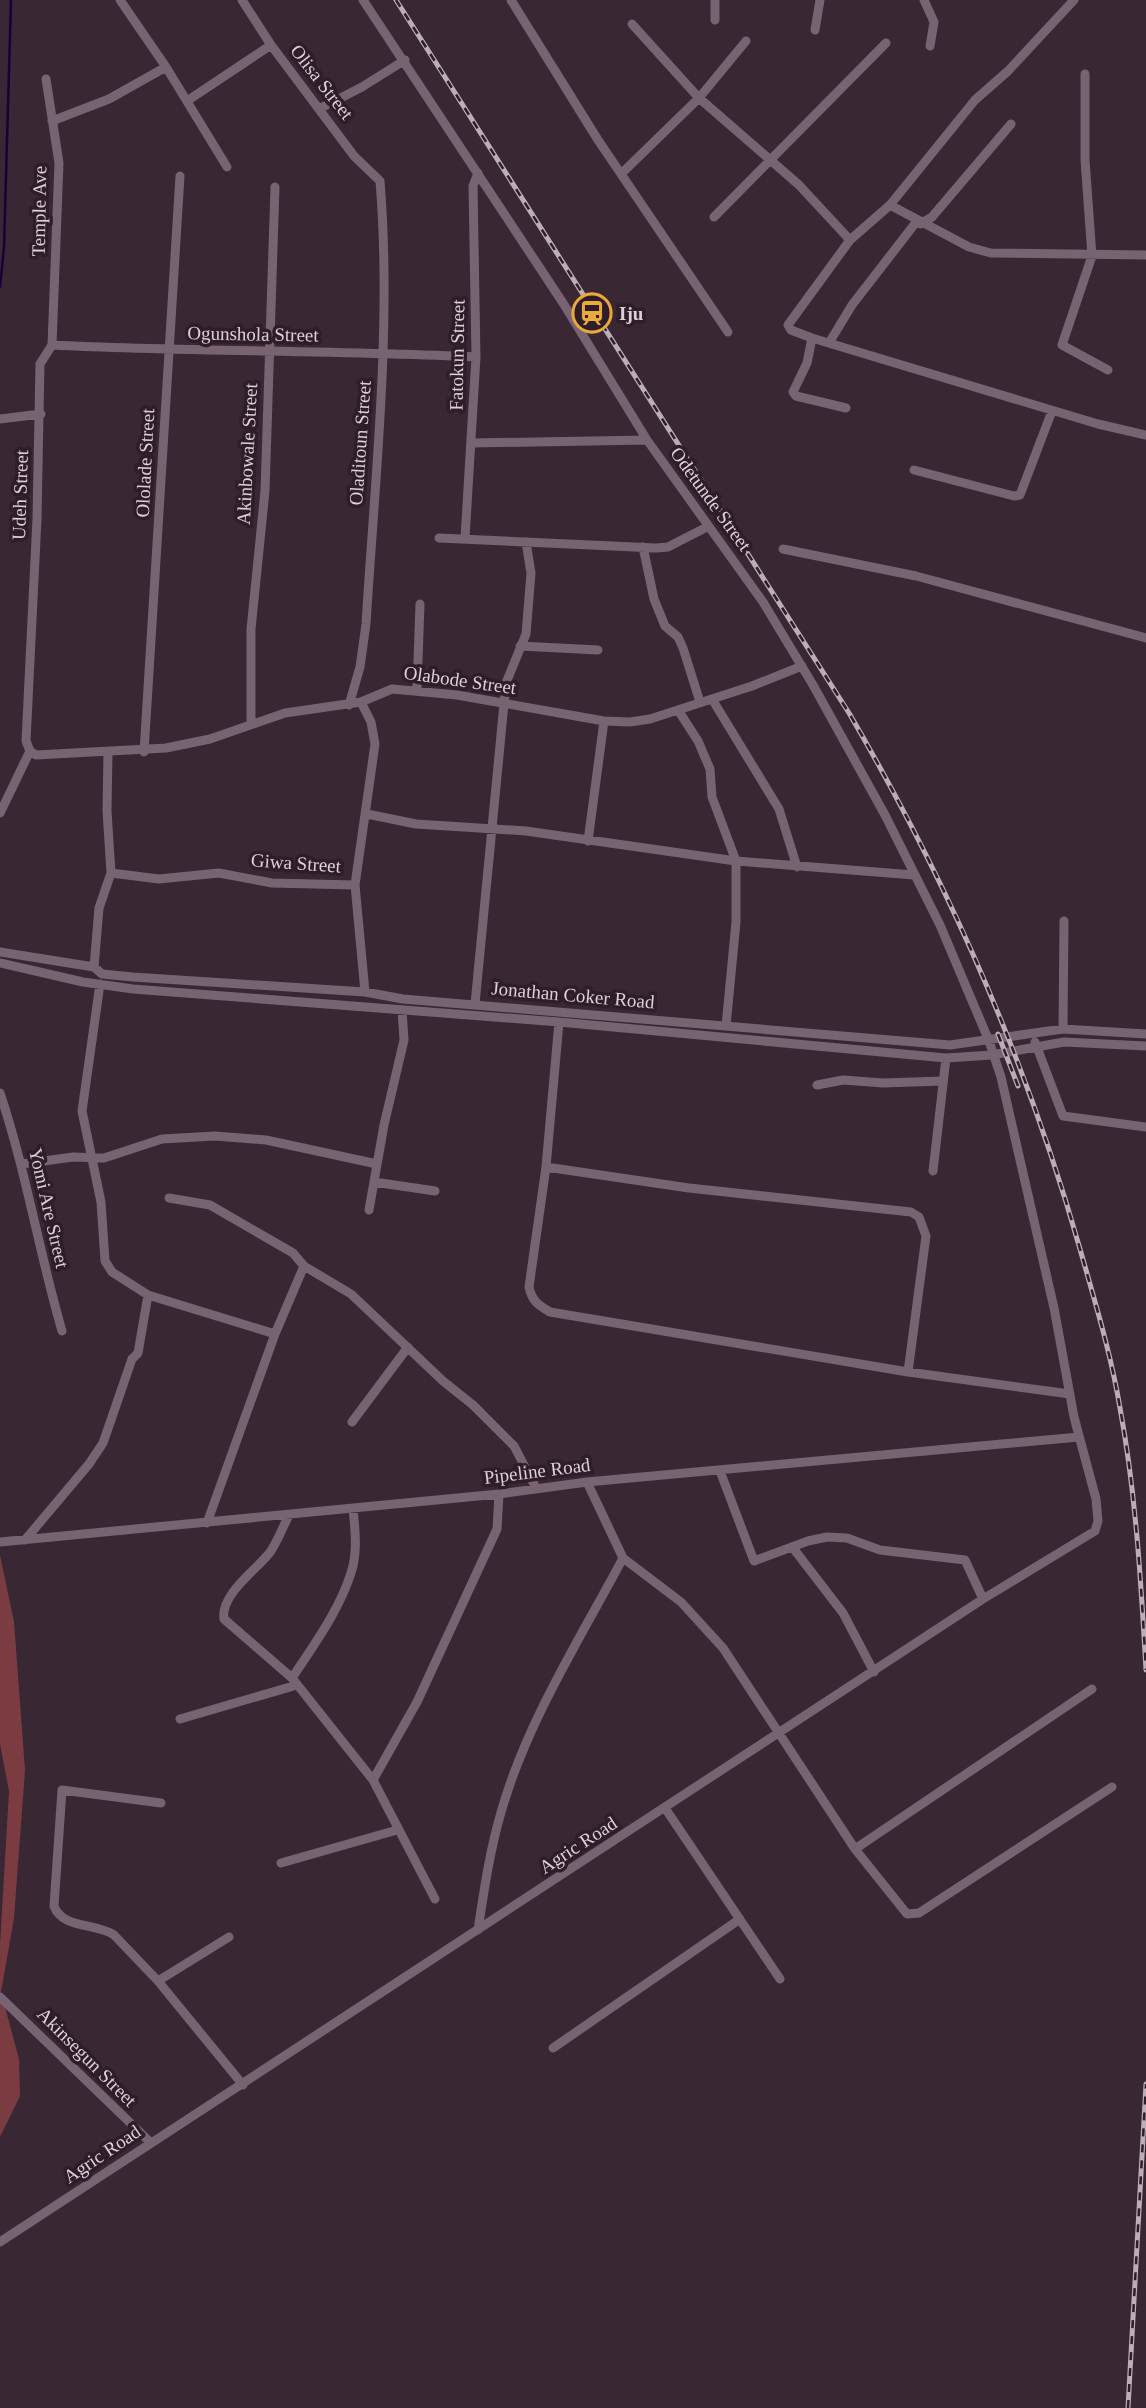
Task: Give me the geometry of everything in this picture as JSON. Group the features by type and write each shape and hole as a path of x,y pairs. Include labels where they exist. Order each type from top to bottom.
{"street":[{"path":"120,0 166,66 227,167"},
{"name":"Olisa Street","path":"242,0 271,45 354,156 380,181"},
{"name":"Odetunde Street","path":"363,0 478,173 647,440 707,527 763,601 885,815 963,976 1001,1077 1042,1254 1079,1437"},
{"path":"511,0 621,174 728,332"},
{"path":"715,0 715,20"},
{"path":"815,30 820,0"},
{"path":"924,0 934,22 930,46"},
{"path":"1074,0 1008,71 975,100 890,205 850,240 789,319 791,330 812,338 1052,411 1146,435"},
{"path":"632,24 699,98 772,160 850,240"},
{"path":"621,174 699,98 746,41"},
{"path":"714,217 886,43"},
{"path":"187,101 271,45"},
{"path":"319,109 362,87 405,60"},
{"path":"52,121 108,99 166,66"},
{"path":"1085,75 1085,160 1092,256 1062,345 1108,370"},
{"name":"Temple Ave","path":"46,79 59,163 52,345"},
{"path":"829,343 852,305 918,222 932,217 1011,124"},
{"name":"Fatokun Street","path":"465,538 476,357 472,186 478,173"},
{"name":"Ololade Street","path":"144,752 180,176"},
{"name":"Oladitoun Street","path":"349,705 360,667 366,624 383,352 386,252 380,181"},
{"name":"Akinbowale Street","path":"251,723 251,629 265,491 275,187"},
{"path":"890,205 968,247 991,253 1146,255"},
{"path":"812,338 807,363 793,392 796,396 846,408"},
{"name":"Ogunshola Street","path":"52,345 169,351 383,352 476,357"},
{"name":"Udeh Street","path":"30,751 26,741 41,414 40,364 52,345"},
{"path":"914,470 1014,496 1020,495 1052,411"},
{"path":"0,419 41,414"},
{"path":"472,443 647,440"},
{"path":"439,537 668,547 707,527"},
{"path":"475,1004 504,703 509,670 526,634 531,573 526,542"},
{"path":"643,547 654,599 665,626 678,637 683,648 700,702"},
{"path":"783,549 916,576 1146,638"},
{"path":"417,689 420,604"},
{"path":"520,646 598,650"},
{"name":"Olabode Street","path":"30,751 36,755 144,752 210,739 285,713 349,705 380,691 417,689 604,722 650,719 802,666"},
{"path":"712,699 779,809 797,867"},
{"path":"360,702 371,722 375,744 355,885 365,992"},
{"path":"678,710 698,741 710,769 712,797 736,861 737,910 726,1026"},
{"path":"588,841 604,722"},
{"path":"0,813 30,751"},
{"path":"94,967 99,908 111,873 107,811 108,752"},
{"path":"367,814 416,824 490,828 736,861 914,875"},
{"name":"Giwa Street","path":"111,873 159,879 219,873 272,883 355,885"},
{"path":"1063,1029 1065,921"},
{"name":"Jonathan Coker Road","path":"0,952 94,967 102,974 133,978 365,992 403,999 950,1045 1063,1029 1146,1034"},
{"name":"Jonathan Coker Road","path":"0,963 100,984 559,1022 946,1058 992,1055 1064,1042 1146,1046"},
{"path":"100,984 82,1111 101,1202 105,1261 113,1272 148,1295 275,1334"},
{"path":"369,1210 404,1040 402,1010"},
{"path":"559,1022 546,1167 529,1287 531,1298 550,1312 908,1372 1070,1394"},
{"path":"1031,1032 1063,1116 1146,1127"},
{"path":"933,1171 946,1058"},
{"path":"817,1085 843,1080 883,1083 943,1081"},
{"name":"Yomi Are Street","path":"0,1093 22,1164 44,1268 62,1331"},
{"path":"22,1164 104,1158 162,1139 215,1136 266,1140 377,1164"},
{"path":"546,1167 689,1188 911,1212 919,1217 926,1236 908,1372"},
{"path":"374,1182 435,1191"},
{"path":"169,1198 210,1205 293,1253 304,1266 351,1294 514,1446 536,1488"},
{"path":"207,1523 275,1334 304,1266"},
{"path":"25,1540 89,1464 103,1443 132,1359 138,1353 148,1295"},
{"path":"352,1422 408,1347"},
{"name":"Pipeline Road","path":"0,1542 499,1494 587,1482 1079,1437"},
{"name":"Agric Road","path":"0,2242 983,1599 1095,1531 1098,1521 1096,1499 1079,1437"},
{"path":"720,1471 754,1561 808,1541 848,1538 880,1550 957,1557 969,1566 983,1599"},
{"path":"587,1482 603,1522 623,1558 698,1618 723,1648 855,1849 907,1914 913,1915 1112,1787"},
{"path":"373,1780 417,1702 497,1528 499,1494"},
{"path":"180,1719 295,1681 351,1574 356,1543 353,1508"},
{"path":"289,1515 273,1548 261,1564 245,1576 223,1611 224,1619 295,1681 373,1780 435,1899"},
{"path":"793,1548 843,1613 874,1672"},
{"path":"478,1930 497,1829 520,1760 558,1679 623,1558"},
{"path":"855,1849 1092,1689"},
{"path":"161,1803 62,1790 54,1906 57,1914 65,1920 106,1929 114,1935 158,1981 243,2085"},
{"path":"666,1808 780,1979"},
{"path":"281,1863 397,1830"},
{"path":"553,2048 740,1919"},
{"path":"158,1981 229,1937"},
{"name":"Akinsegun Street","path":"3,1998 151,2143"}],"shaded area":[{"path":"0,1555 14,1622 25,1770 14,1918 1,1992 19,2059 20,2096 0,2137 0,1945 9,1791 0,1744"}],"waterway":[{"path":"0,287 4,247 11,0"}],"railway":[{"path":"396,0 849,713 920,842 982,974 1010,1041 1059,1178 1112,1368 1126,1440 1134,1506 1146,1670"},
{"path":"998,1034 1018,1086"},
{"path":"1128,2408 1146,2084"}],"place":[{"name":"Iju","path":"592,313"}]}
